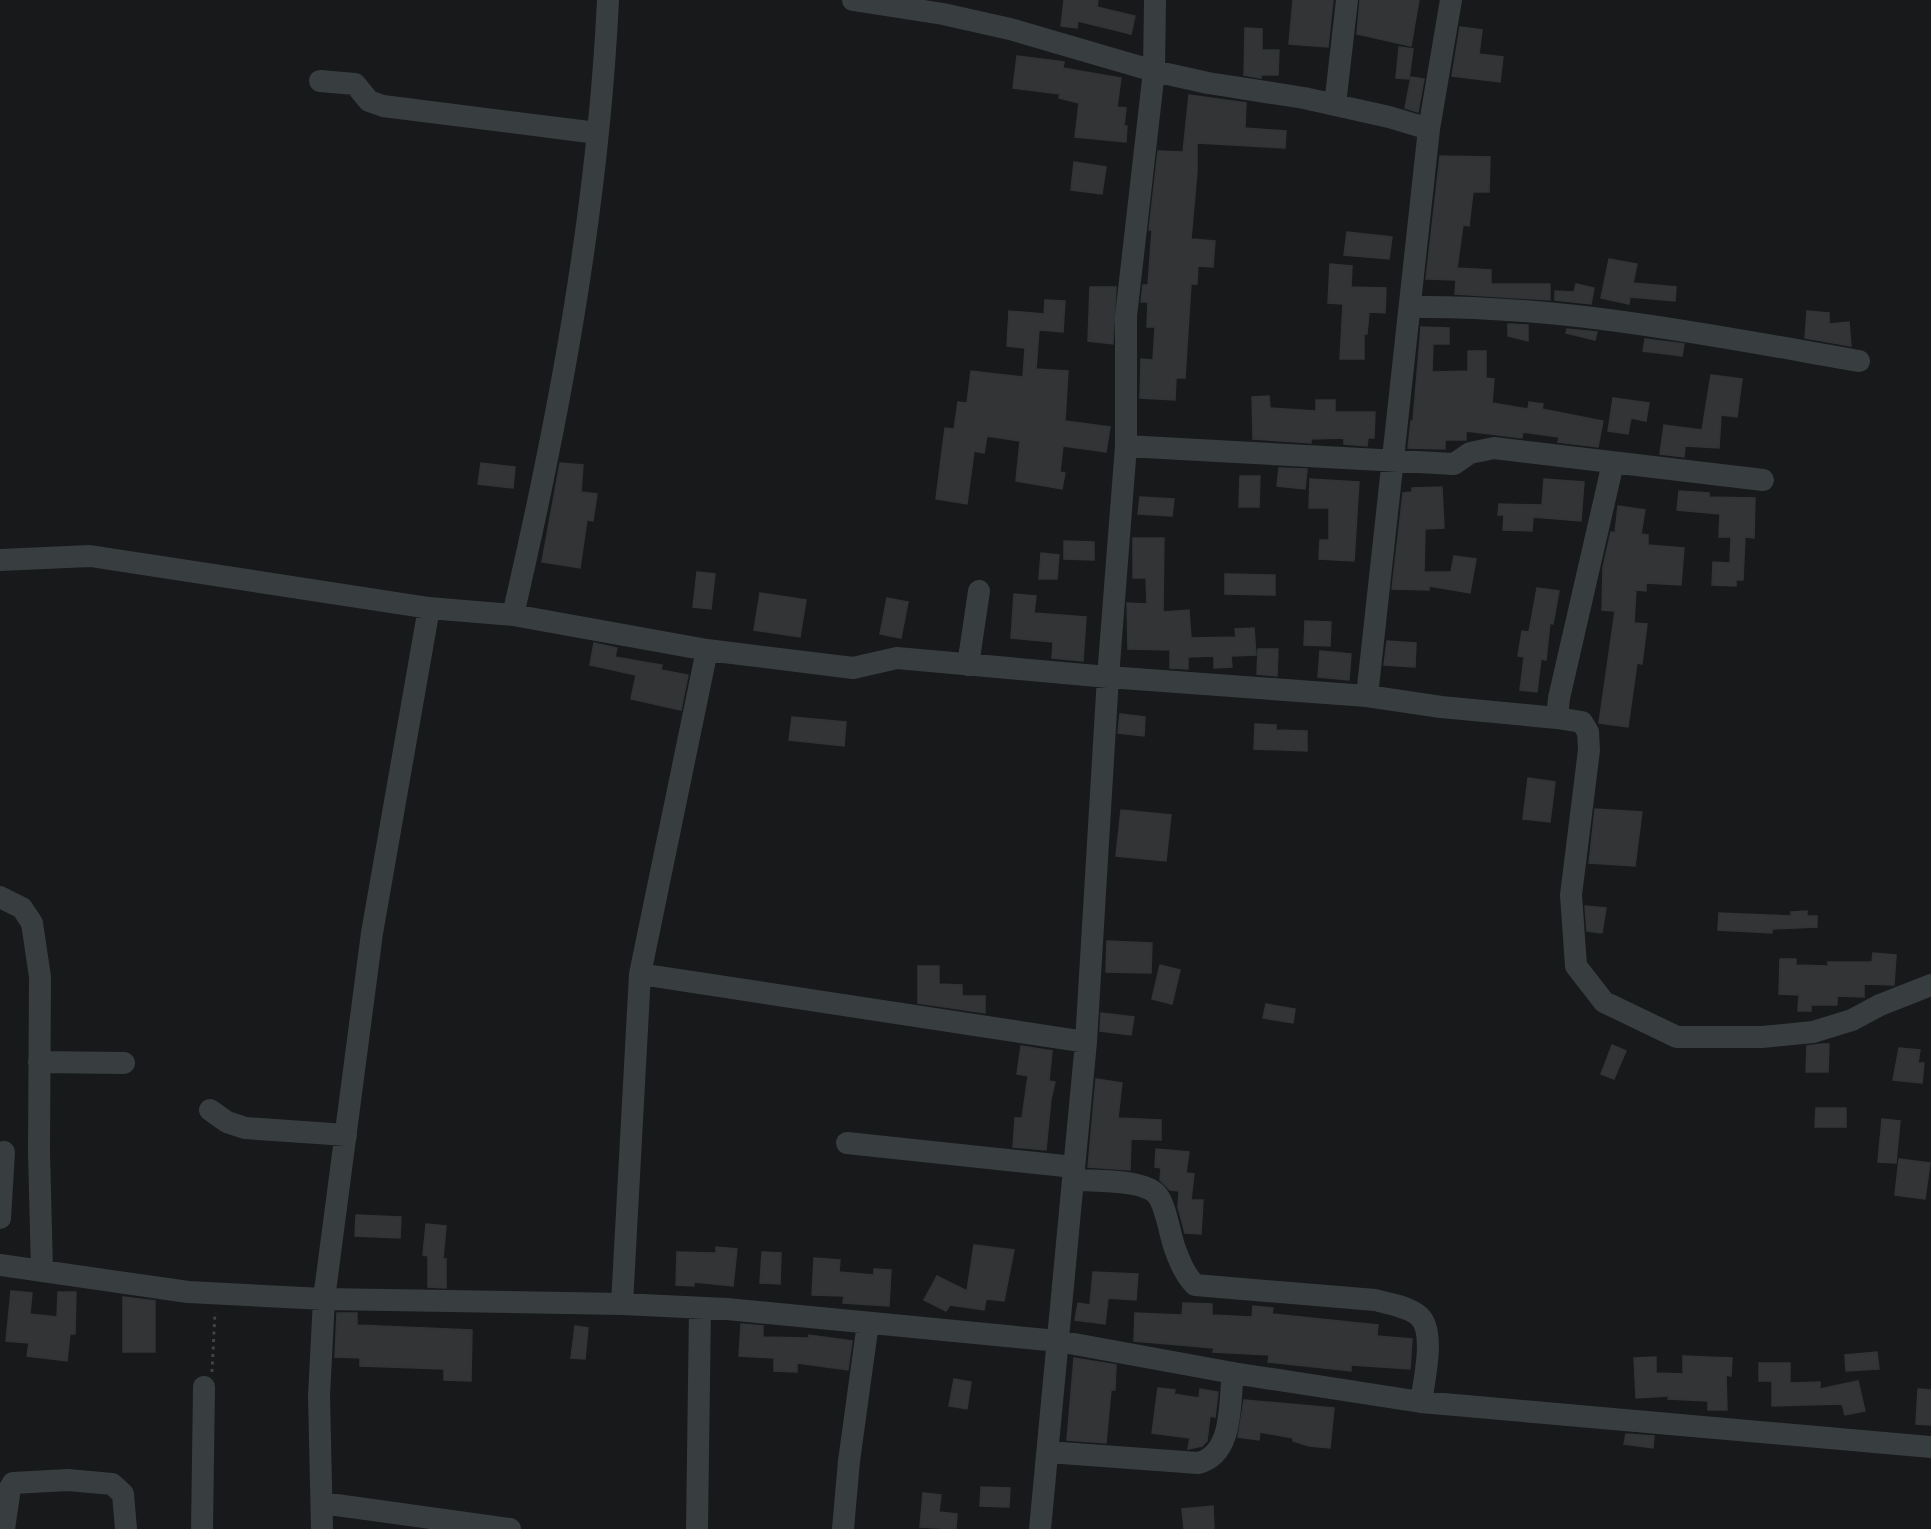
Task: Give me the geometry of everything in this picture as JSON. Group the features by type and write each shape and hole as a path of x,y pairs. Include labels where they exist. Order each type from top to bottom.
{"street":[{"path":"513,615 566,370 583,262 608,0"},
{"path":"853,0 917,5 1010,29 1154,71 1208,83 1335,105 1429,129"},
{"path":"1040,1529 1086,1042 1108,677 1126,446 1126,316 1154,71 1155,0"},
{"path":"1335,105 1347,0"},
{"path":"1367,696 1429,129 1451,0"},
{"path":"320,81 355,84 369,101 383,106 597,133"},
{"path":"1410,306 1477,306 1638,322 1859,361"},
{"path":"1126,446 1454,464 1470,453 1494,448 1763,480"},
{"path":"1557,718 1559,698 1613,463"},
{"path":"0,560 90,556 429,608 513,615 707,650 853,668 897,658 1108,677 1367,696 1441,707 1582,722 1588,732 1589,750 1571,895 1576,966 1604,1002 1677,1037 1762,1037 1814,1032 1852,1020 1880,1005 1931,985"},
{"path":"968,664 979,591"},
{"path":"322,1529 319,1396 324,1299 372,933 429,608"},
{"path":"622,1304 640,974 707,650"},
{"path":"0,897 22,908 32,923 40,976 39,1152 42,1271"},
{"path":"640,974 1086,1042"},
{"path":"39,1062 124,1063"},
{"path":"210,1110 227,1122 245,1128 345,1135"},
{"path":"847,1143 1074,1173 1148,1188 1158,1196 1179,1259 1188,1278 1195,1285 1375,1300 1403,1307 1418,1315 1428,1331 1421,1402"},
{"path":"0,1218 2,1152 39,1152"},
{"path":"0,1265 188,1292 324,1299 622,1304 700,1308 868,1323 1058,1341 1233,1373 1421,1402 1931,1447"},
{"path":"697,1529 700,1308"},
{"path":"843,1529 849,1461 868,1323"},
{"path":"1048,1452 1198,1463 1206,1461 1219,1451 1225,1439 1233,1373"},
{"path":"202,1529 208,1380"},
{"path":"4,1529 10,1488 13,1483 68,1480 112,1484 123,1494 126,1529"},
{"path":"322,1503 510,1529"}],"path":[{"path":"208,1380 216,1293"}],"building":[{"path":"1064,0 1098,0 1097,7 1135,16 1131,34 1078,21 1077,28 1061,26"},
{"path":"1293,0 1333,0 1328,47 1289,44"},
{"path":"1360,0 1419,0 1411,46 1357,34"},
{"path":"1460,27 1482,30 1479,54 1503,57 1500,82 1452,76"},
{"path":"1245,28 1262,29 1262,50 1279,50 1278,75 1261,75 1261,78 1244,75"},
{"path":"1399,47 1413,49 1409,79 1396,78"},
{"path":"1017,56 1064,62 1063,68 1121,78 1117,107 1126,108 1124,126 1127,126 1126,142 1075,137 1079,103 1059,98 1060,94 1013,88"},
{"path":"1411,77 1424,79 1418,112 1405,108"},
{"path":"1189,95 1246,103 1245,128 1286,131 1285,148 1197,143 1197,172 1191,239 1215,241 1213,267 1198,266 1197,284 1191,284 1185,378 1176,378 1175,400 1140,398 1141,359 1153,360 1155,327 1147,327 1148,302 1141,302 1143,285 1148,285 1152,230 1149,230 1158,151 1183,152"},
{"path":"1440,156 1490,157 1489,192 1473,192 1469,226 1463,225 1457,268 1491,270 1491,284 1550,284 1550,300 1455,294 1456,280 1426,279"},
{"path":"1074,162 1106,167 1102,194 1071,190"},
{"path":"1347,232 1392,237 1389,259 1344,255"},
{"path":"1609,259 1637,264 1633,283 1676,287 1675,301 1630,297 1629,304 1601,298"},
{"path":"1330,264 1352,266 1351,287 1386,288 1385,313 1369,312 1367,334 1364,334 1364,359 1340,359 1343,304 1328,303"},
{"path":"1576,284 1594,288 1591,304 1555,300 1555,291 1574,292"},
{"path":"1090,287 1116,287 1113,344 1088,341"},
{"path":"1045,300 1065,301 1063,332 1039,330 1036,369 1068,371 1065,421 1110,427 1106,452 1063,446 1060,472 1065,473 1062,489 1016,481 1020,441 987,436 984,453 974,451 967,504 936,499 945,428 954,429 958,402 967,403 971,371 1023,377 1025,348 1007,346 1009,311 1044,314"},
{"path":"1807,311 1829,313 1829,324 1849,322 1851,346 1805,338"},
{"path":"1508,324 1528,325 1528,341 1508,336"},
{"path":"1421,327 1449,328 1449,344 1433,344 1432,372 1468,371 1468,351 1486,351 1486,378 1494,379 1492,403 1528,409 1529,402 1543,404 1542,409 1603,421 1598,447 1558,442 1559,437 1523,432 1522,438 1466,431 1466,440 1445,440 1445,449 1408,448 1411,421 1413,421"},
{"path":"1567,329 1597,332 1595,340 1566,333"},
{"path":"1645,339 1684,344 1682,356 1643,351"},
{"path":"1711,375 1742,379 1737,417 1721,415 1719,448 1685,446 1684,457 1660,454 1664,425 1702,430"},
{"path":"1269,396 1270,408 1316,411 1316,400 1335,400 1335,412 1375,412 1374,438 1368,438 1367,446 1344,444 1344,438 1311,439 1311,443 1253,439 1252,397"},
{"path":"1613,398 1649,403 1646,421 1631,418 1628,434 1608,431"},
{"path":"481,463 515,467 513,488 478,484"},
{"path":"560,463 583,465 581,492 597,494 593,521 587,520 580,568 542,562"},
{"path":"1279,468 1307,469 1305,489 1277,486"},
{"path":"1240,476 1260,476 1259,507 1239,507"},
{"path":"1310,479 1359,482 1354,561 1319,559 1320,540 1329,540 1329,508 1309,508"},
{"path":"1544,479 1584,482 1581,521 1533,517 1532,531 1503,530 1504,515 1498,515 1499,504 1542,505"},
{"path":"1442,487 1444,528 1425,529 1424,572 1451,572 1454,556 1476,559 1470,593 1429,586 1429,590 1392,589 1403,493 1412,492 1412,488"},
{"path":"1679,491 1709,493 1709,497 1755,498 1754,538 1745,537 1743,580 1736,580 1736,586 1712,585 1713,562 1730,563 1731,537 1719,537 1720,514 1677,510"},
{"path":"1140,497 1174,499 1172,516 1138,514"},
{"path":"1618,506 1645,510 1641,534 1648,535 1648,545 1684,548 1681,585 1646,583 1646,591 1636,590 1634,623 1647,624 1642,664 1637,663 1628,727 1599,723 1615,611 1602,610 1603,567 1611,532 1615,533"},
{"path":"1133,538 1164,538 1163,612 1189,610 1191,638 1236,637 1235,629 1254,628 1256,655 1231,656 1232,667 1214,668 1214,656 1188,657 1188,669 1170,668 1170,650 1128,649 1127,603 1147,604 1146,578 1133,578"},
{"path":"1064,541 1094,542 1094,560 1064,559"},
{"path":"1041,553 1059,555 1057,579 1039,579"},
{"path":"697,572 715,574 711,609 693,607"},
{"path":"1225,574 1275,575 1275,595 1225,594"},
{"path":"1537,588 1559,591 1553,624 1550,623 1546,660 1541,659 1537,692 1520,690 1524,657 1518,656 1522,631 1529,632"},
{"path":"760,593 806,600 800,637 754,630"},
{"path":"1014,594 1036,596 1034,613 1086,617 1083,661 1052,658 1053,642 1011,638"},
{"path":"887,598 908,602 901,638 880,634"},
{"path":"1305,621 1331,622 1330,646 1304,645"},
{"path":"1387,641 1416,643 1415,667 1384,665"},
{"path":"594,643 617,648 615,657 662,665 661,670 688,675 681,710 631,699 636,675 590,665"},
{"path":"1258,649 1278,649 1277,676 1257,674"},
{"path":"1320,651 1351,654 1349,680 1318,677"},
{"path":"1120,714 1145,717 1144,736 1118,733"},
{"path":"792,717 846,722 844,746 789,740"},
{"path":"1255,724 1276,725 1276,730 1307,731 1307,751 1254,749"},
{"path":"1528,778 1555,782 1550,822 1523,819"},
{"path":"1595,809 1642,812 1635,866 1589,863"},
{"path":"1121,810 1171,815 1166,861 1116,856"},
{"path":"1585,906 1606,908 1602,933 1587,931"},
{"path":"1807,911 1807,916 1817,916 1817,927 1772,929 1772,933 1718,930 1719,913 1791,916 1791,912"},
{"path":"1107,941 1152,943 1151,973 1106,972"},
{"path":"1873,953 1896,955 1894,985 1864,984 1864,997 1837,996 1837,1005 1811,1005 1811,1011 1798,1011 1799,995 1779,994 1780,959 1796,959 1796,965 1828,966 1828,962 1872,962"},
{"path":"1160,965 1180,970 1172,1004 1152,999"},
{"path":"918,966 939,966 939,984 962,985 962,996 985,996 985,1013 918,1003"},
{"path":"1266,1004 1295,1009 1293,1023 1263,1018"},
{"path":"1101,1013 1134,1017 1131,1035 1100,1031"},
{"path":"1829,1044 1828,1072 1806,1072 1807,1046"},
{"path":"1612,1045 1626,1051 1614,1079 1601,1074"},
{"path":"1021,1046 1052,1051 1049,1081 1055,1082 1046,1150 1013,1147 1015,1118 1022,1118 1028,1076 1017,1074"},
{"path":"1899,1048 1920,1050 1918,1063 1924,1063 1922,1083 1893,1080"},
{"path":"1096,1079 1122,1083 1118,1118 1161,1120 1161,1140 1131,1139 1130,1170 1088,1167"},
{"path":"1816,1108 1846,1108 1846,1127 1815,1127"},
{"path":"1882,1119 1900,1121 1896,1163 1878,1162"},
{"path":"1156,1149 1189,1152 1186,1173 1194,1174 1191,1200 1203,1200 1201,1234 1185,1233 1178,1207 1179,1191 1170,1190 1160,1180 1161,1168 1155,1167"},
{"path":"1899,1159 1930,1163 1925,1199 1895,1195"},
{"path":"356,1215 401,1217 400,1238 355,1236"},
{"path":"426,1224 446,1226 443,1259 446,1259 446,1288 428,1287 428,1256 423,1255"},
{"path":"974,1245 1014,1250 1004,1301 986,1299 984,1310 950,1305 946,1311 924,1300 937,1276 967,1291"},
{"path":"716,1247 737,1249 733,1286 694,1282 694,1286 676,1285 677,1252 716,1253"},
{"path":"762,1252 781,1253 780,1284 760,1283"},
{"path":"814,1258 840,1260 839,1272 874,1275 874,1269 891,1270 889,1306 843,1303 844,1296 812,1295"},
{"path":"1093,1272 1138,1274 1136,1300 1108,1298 1105,1324 1075,1320 1078,1303 1090,1305"},
{"path":"11,1291 32,1293 30,1314 57,1317 58,1292 76,1292 75,1334 70,1334 67,1361 27,1356 29,1343 6,1341"},
{"path":"123,1297 155,1301 155,1352 123,1352"},
{"path":"1183,1303 1212,1304 1212,1315 1252,1317 1253,1306 1273,1308 1272,1314 1378,1325 1377,1336 1412,1339 1410,1369 1351,1365 1351,1371 1268,1362 1269,1355 1213,1352 1214,1348 1134,1341 1135,1313 1182,1315"},
{"path":"337,1313 357,1313 357,1325 472,1330 471,1381 444,1380 444,1369 360,1366 360,1358 335,1357"},
{"path":"741,1324 763,1326 763,1337 809,1338 809,1335 852,1341 848,1370 797,1363 797,1372 774,1371 774,1358 739,1356"},
{"path":"575,1326 588,1328 585,1359 571,1358"},
{"path":"1877,1352 1879,1369 1846,1371 1845,1355"},
{"path":"1683,1356 1732,1358 1731,1376 1726,1375 1727,1410 1708,1410 1708,1401 1668,1399 1669,1396 1636,1398 1634,1358 1656,1357 1656,1373 1683,1374"},
{"path":"1074,1358 1116,1365 1115,1390 1111,1390 1106,1443 1067,1440"},
{"path":"1759,1363 1790,1363 1790,1383 1820,1382 1820,1389 1858,1381 1865,1411 1845,1415 1842,1404 1772,1406 1772,1381 1759,1381"},
{"path":"954,1379 971,1382 967,1409 949,1406"},
{"path":"1158,1388 1175,1390 1174,1394 1199,1398 1200,1389 1218,1392 1215,1417 1210,1416 1207,1441 1202,1446 1188,1449 1190,1438 1152,1433"},
{"path":"1918,1389 1931,1390 1931,1425 1916,1424"},
{"path":"1244,1400 1334,1408 1330,1448 1309,1446 1293,1441 1293,1438 1260,1432 1259,1440 1238,1437"},
{"path":"1626,1434 1654,1436 1653,1448 1624,1444"},
{"path":"981,1487 1010,1488 1009,1507 980,1506"},
{"path":"923,1493 941,1495 939,1512 957,1514 956,1529 920,1527"},
{"path":"1213,1506 1214,1529 1184,1529 1182,1509"}]}
